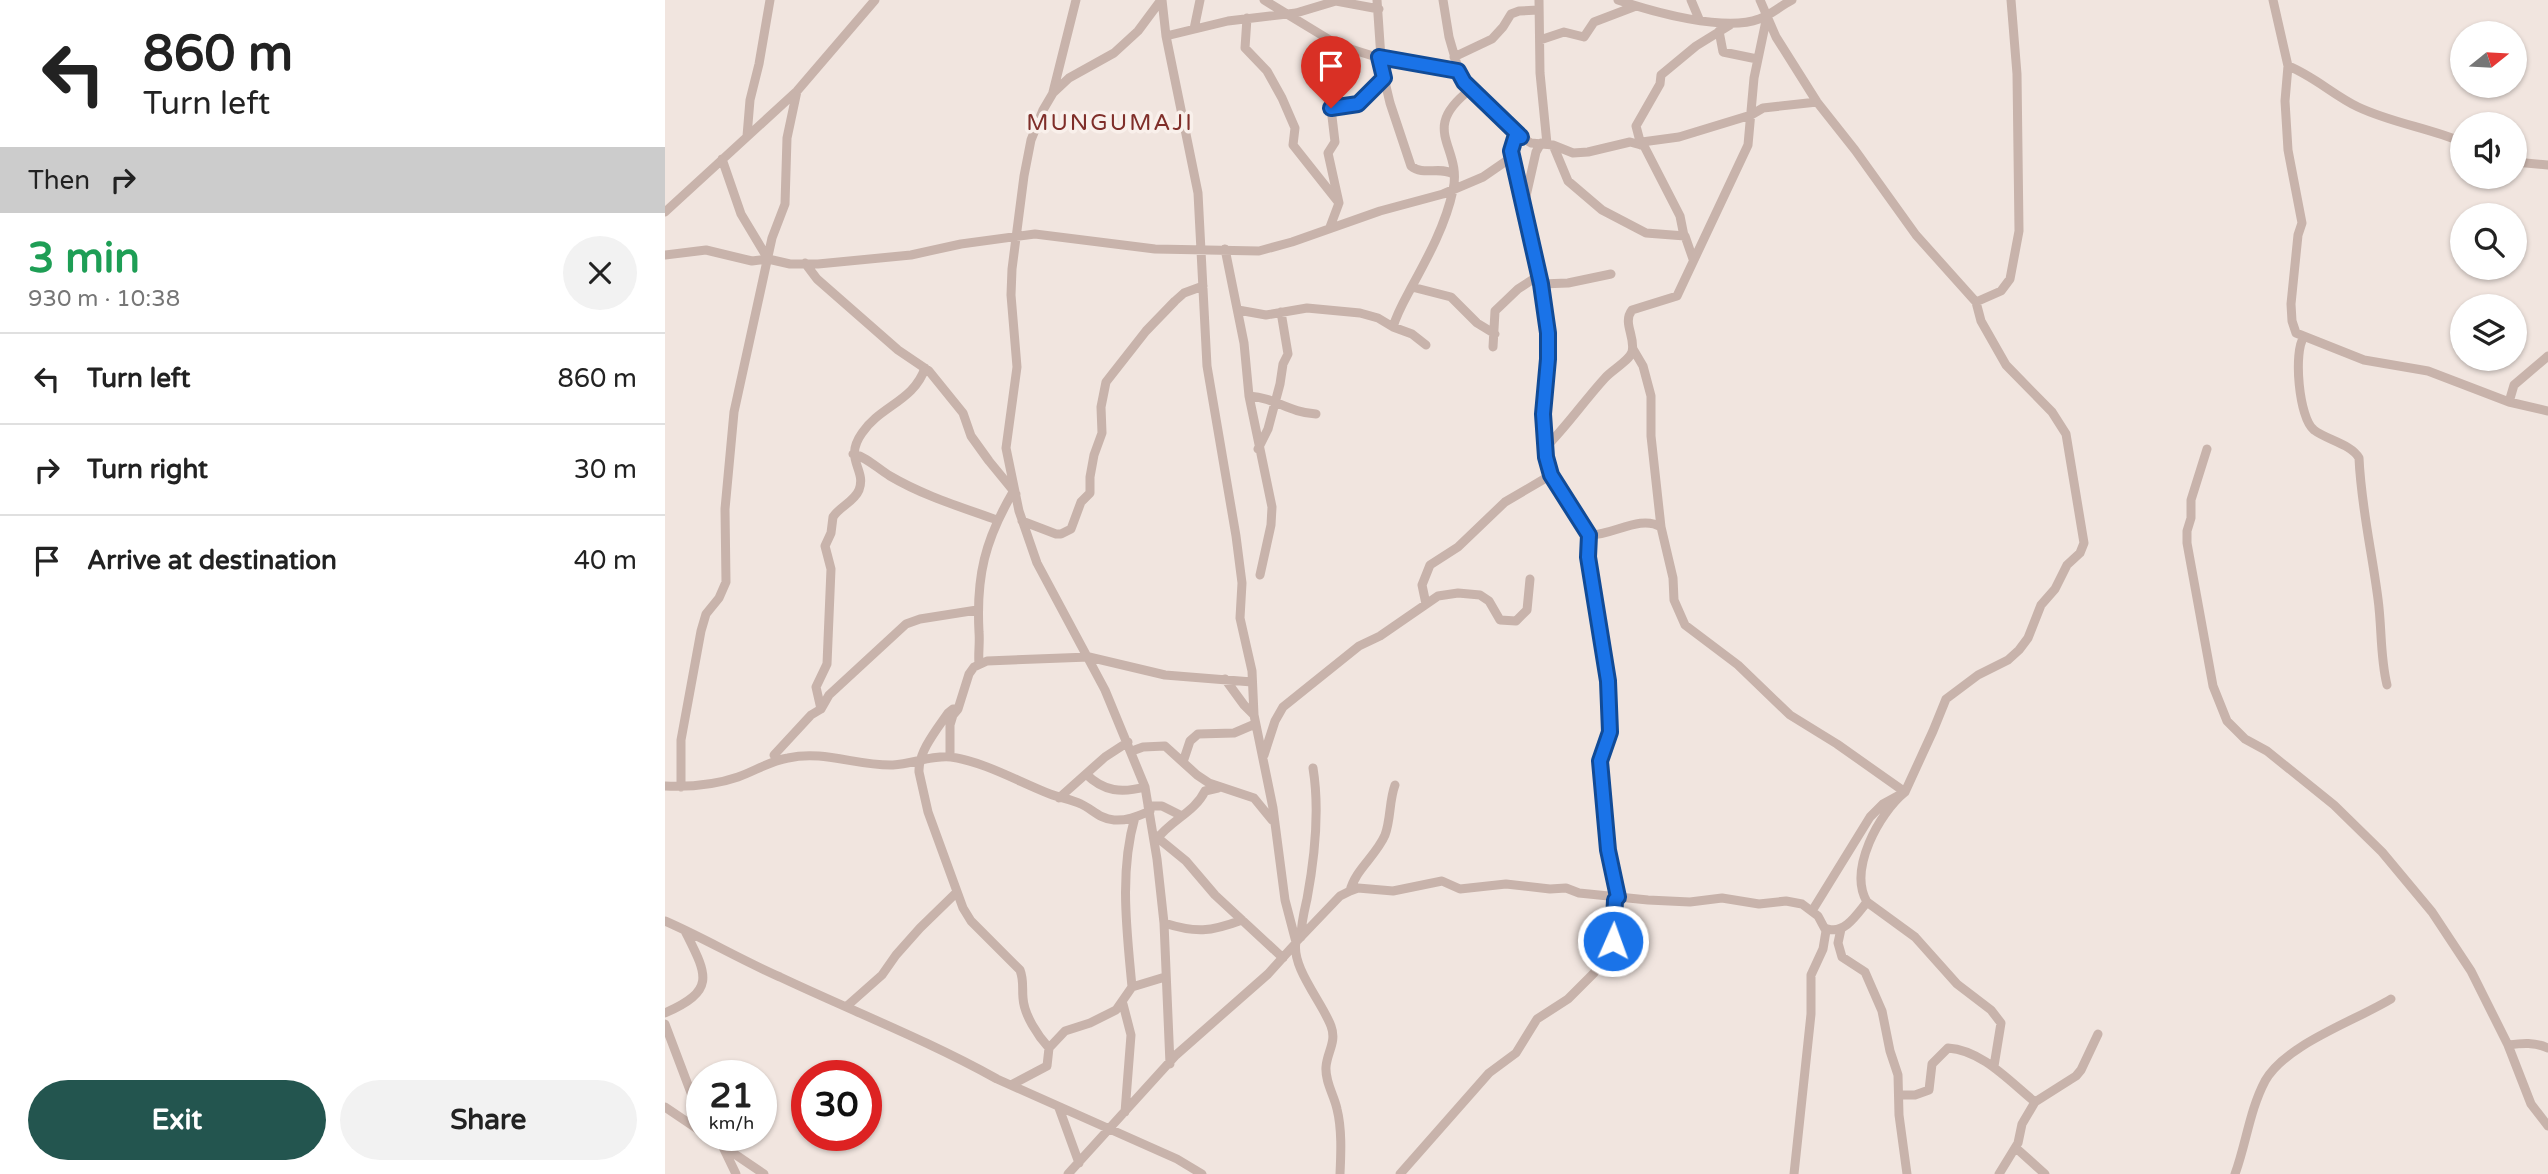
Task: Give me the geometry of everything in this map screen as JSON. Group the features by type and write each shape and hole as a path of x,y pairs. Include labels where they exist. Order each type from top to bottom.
{"street":[{"path":"747,136 750,100 759,64 769,0"},
{"path":"665,212 797,91 875,0"},
{"path":"1053,93 1076,0"},
{"path":"1161,0 1138,31 1114,53 1069,78 1053,93 1031,140 1011,287 1017,367 1006,448 1022,521 1037,563 1089,657 1130,747 1145,788 1155,836 1164,923 1170,1064"},
{"path":"1161,0 1198,193 1207,366 1236,536 1242,583 1240,618 1251,663 1254,719 1273,808 1285,900 1298,940"},
{"path":"1194,29 1200,0"},
{"path":"1264,0 1330,42 1380,58 1458,71"},
{"path":"1443,0 1458,71 1471,89 1521,137 1531,143 1547,144 1580,153 1630,142 1642,144 1679,137 1751,115 1763,108 1817,102"},
{"path":"1618,0 1636,6 1731,24 1756,20 1792,0"},
{"path":"1691,0 1699,19"},
{"path":"1760,0 1776,37 1817,102 1861,157 1916,236 1976,302 1981,321 2006,365 2052,412 2066,434 2084,543 2080,553 2067,565 2055,589 2041,604 2028,638 2019,650 2008,660 1978,675 1946,699 1905,792 1892,802 1881,817 1862,866 1860,884 1867,902 1915,937 1957,984 1999,1019 2001,1023 1994,1066"},
{"path":"1976,302 2001,290 2010,279 2019,231 2017,74 2011,0"},
{"path":"2273,0 2287,66 2285,101 2288,150 2302,223 2296,249 2291,314 2293,328 2304,337 2364,360 2444,376 2509,401 2548,411"},
{"path":"1166,36 1341,1 1378,4 1380,58 1384,78 1411,166 1419,171 1438,169 1454,174"},
{"path":"1454,57 1492,39 1511,14 1539,5 1540,73 1547,144 1569,181 1602,210 1646,233 1684,236"},
{"path":"1540,40 1564,32 1584,37 1594,22 1636,6"},
{"path":"1767,15 1756,59 1748,145 1693,259 1681,291 1677,296 1636,308 1627,319 1633,349 1643,366 1651,396 1651,436 1661,527 1673,578 1674,600 1685,625 1738,665 1790,715 1905,792"},
{"path":"1247,18 1245,48 1267,72 1282,98 1295,128 1293,145 1339,203"},
{"path":"1693,259 1679,216 1642,144 1636,126 1660,83 1661,75 1731,24"},
{"path":"1719,31 1723,52 1756,59"},
{"path":"2287,66 2310,76 2339,96 2375,115 2450,138"},
{"path":"1330,227 1339,203 1328,153 1335,142 1331,108 1358,104 1384,78"},
{"path":"1393,327 1399,308 1440,230 1453,190 1454,174 1443,137 1444,124 1458,99 1471,89"},
{"path":"681,787 681,740 701,631 706,614 719,598 726,582 725,509 731,435 738,390 773,233 785,204 787,138 797,91"},
{"path":"1400,1174 1489,1073 1516,1053 1537,1019 1568,999 1594,973 1613,941 1615,900 1618,897 1608,850 1600,761 1610,732 1608,681 1588,557 1589,535 1551,475 1545,448 1543,414 1549,344 1540,280 1511,151 1515,138 1521,137"},
{"path":"1524,207 1536,152 1547,144"},
{"path":"665,255 706,250 748,261 768,259 790,264 898,257 1035,234 1155,248 1259,251 1387,208 1432,198 1483,177 1512,157"},
{"path":"722,159 741,214 768,259"},
{"path":"2527,164 2548,165"},
{"path":"1225,249 1248,372 1248,396 1272,515 1260,575"},
{"path":"805,263 817,279 898,350 925,368 963,413 976,444 1015,493"},
{"path":"1493,347 1495,311 1518,289 1540,280 1568,283 1611,274"},
{"path":"1022,521 1056,534 1072,529 1081,502 1090,493 1094,456 1102,433 1101,407 1106,383 1146,331 1175,301 1184,293 1203,286"},
{"path":"1412,287 1451,296 1477,323 1495,334"},
{"path":"1238,310 1266,314 1307,308 1351,311 1378,318 1412,334 1426,345"},
{"path":"1258,449 1265,438 1289,349 1281,312"},
{"path":"2304,337 2300,342 2298,361 2302,402 2310,427 2354,451 2359,458 2365,526 2377,594 2387,685"},
{"path":"1545,448 1566,427 1605,378 1630,356 1633,349"},
{"path":"2509,401 2514,386 2548,356"},
{"path":"821,709 816,687 827,664 831,569 825,546 831,533 833,517 853,499 860,488 861,482 853,454 863,430 906,397 925,368"},
{"path":"1248,396 1275,400 1293,411 1315,415"},
{"path":"2207,449 2191,500 2187,543 2213,686 2220,709 2227,721 2245,739 2267,751 2334,805 2362,832 2397,870 2456,944 2508,1045 2531,1104 2548,1126"},
{"path":"853,454 861,456 890,476 954,507 997,520"},
{"path":"1426,604 1422,585 1430,565 1458,547 1505,502 1551,475"},
{"path":"979,664 977,610 980,578 997,520 1015,493"},
{"path":"1589,535 1600,535 1644,523 1654,523 1661,527"},
{"path":"1263,756 1275,721 1283,707 1359,646 1380,636 1444,594 1480,595 1489,601 1497,618 1512,622 1518,620 1527,610 1530,579"},
{"path":"774,755 811,715 821,709 829,695 906,624 920,619 977,610"},
{"path":"950,757 950,725 969,674 979,664 998,660 1089,657 1165,675 1252,682"},
{"path":"1225,679 1254,719"},
{"path":"958,709 948,713 918,765 924,797 957,892 971,921 996,943 1020,970 1024,980 1024,1005 1037,1033 1049,1048"},
{"path":"1183,762 1191,741 1198,734 1234,733 1254,719"},
{"path":"1059,798 1105,757 1130,747 1165,746 1197,775 1220,787 1254,798 1272,820"},
{"path":"665,786 717,783 736,778 772,762 802,755 831,756 862,763 893,765 922,758 950,757 1079,803 1109,819 1135,817 1149,808 1162,806 1182,816"},
{"path":"1313,768 1316,788 1315,845 1295,947 1301,970 1332,1030 1332,1049 1326,1065 1340,1124 1341,1174"},
{"path":"1086,774 1097,784 1115,791 1145,788"},
{"path":"1350,891 1353,879 1369,861 1384,835 1395,785"},
{"path":"1155,836 1197,804 1205,791 1220,787"},
{"path":"1812,911 1870,817 1882,804 1905,792"},
{"path":"1010,1085 1047,1066 1049,1048 1065,1031 1117,1010 1132,987 1125,872 1135,817"},
{"path":"1155,836 1186,861 1215,895 1283,958"},
{"path":"1068,1174 1176,1055 1283,958 1340,896 1358,888 1393,891 1442,881 1460,889 1485,884 1506,884 1690,902 1721,898 1759,904 1786,901 1802,904 1812,911 1826,931 1823,949 1811,975 1811,1014 1794,1174"},
{"path":"848,1006 882,975 896,955 957,892"},
{"path":"1826,931 1841,929 1867,902"},
{"path":"1164,923 1202,931 1219,929 1242,920"},
{"path":"665,921 781,978 848,1006 1109,1130 1185,1169 1202,1174"},
{"path":"1841,929 1838,943 1842,957 1869,978 1882,1011 1898,1075 1899,1115 1907,1174"},
{"path":"665,1013 687,1002 702,987 704,981 701,965 684,930"},
{"path":"1132,987 1165,977"},
{"path":"2235,1174 2267,1077 2299,1046 2391,999"},
{"path":"1123,1004 1131,1035 1125,1112"},
{"path":"665,1024 686,1080"},
{"path":"1999,1174 2016,1148 2022,1124 2035,1102 2076,1076 2098,1034"},
{"path":"2508,1045 2526,1042 2548,1048"},
{"path":"1900,1095 1915,1096 1929,1090 1932,1064 1948,1048 1955,1048 1994,1066 2035,1102"},
{"path":"1058,1106 1079,1163"},
{"path":"665,1107 686,1121"},
{"path":"2016,1148 2045,1174"},
{"path":"725,1151 736,1174"},
{"path":"731,1151 764,1174"}],"district":[{"name":"MUNGUMAJI","path":"1110,122"}],"route":[{"path":"1331,108 1353,106 1373,92 1384,78 1379,57 1400,63 1458,71 1464,82 1521,137 1515,138 1511,151 1541,284 1549,344 1543,414 1545,448 1551,475 1589,535 1588,557 1608,681 1611,723 1600,761 1608,850 1618,897 1615,900 1613,941"}]}
